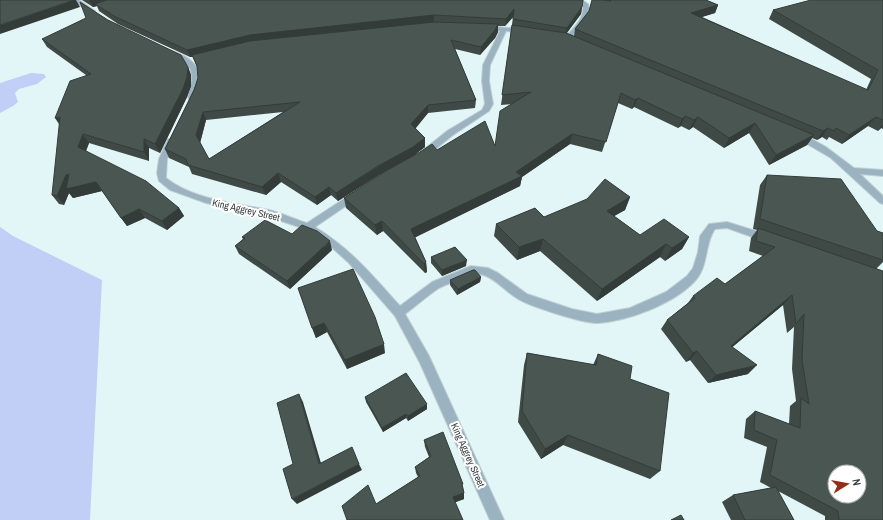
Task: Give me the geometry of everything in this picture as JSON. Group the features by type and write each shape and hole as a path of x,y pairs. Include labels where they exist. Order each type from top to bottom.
{"street":[{"path":"75,0 96,12"},
{"path":"567,39 578,27 588,12 586,6 578,0"},
{"path":"476,28 528,32"},
{"path":"417,159 450,134 485,111 489,104 485,86 484,72 486,63 504,30"},
{"path":"160,48 193,60 196,75 196,86 189,104"},
{"name":"King Aggrey Street","path":"176,130 161,163 162,179 173,188 209,201 270,214 308,227 331,242 352,260 399,313 425,360 497,520"},
{"path":"794,133 832,153 853,171 883,201"},
{"path":"853,171 883,173"},
{"path":"308,227 365,189"},
{"path":"399,313 436,285 471,270 484,271 523,296 572,314 597,319 604,318 632,312 658,301 670,295 691,279 698,269 703,252 705,236 712,226 727,225 772,241"}],"water":[{"path":"31,73 44,74 46,77 37,84 19,89 15,93 18,102 0,113 0,83"},
{"path":"0,227 13,236 102,280 90,520 0,520"}],"building":[{"path":"0,0 74,0 0,25"},
{"path":"107,0 583,0 582,7 567,28 513,19 514,9 506,19 434,15 250,35 187,50 114,16 95,4"},
{"path":"592,0 706,0 718,5 691,13 868,90 878,70 773,10 811,0 883,0 883,120 876,117 849,135 836,128 834,131 828,128 823,131 575,29 589,11"},
{"path":"80,2 108,20 181,55 188,67 187,77 183,89 155,144 144,139 144,152 83,134 78,147 146,181 179,208 162,221 139,209 121,218 96,182 66,189 69,174 66,175 57,196 52,195 60,117 55,118 70,81 91,74 42,39 86,18"},
{"path":"434,22 498,24 481,47 451,40 476,100 428,105 411,124 425,138 413,147 378,166 336,193 329,187 315,197 278,173 262,187 188,165 186,159 165,149 194,90 198,78 197,66 192,55 250,41","holes":["300,102 209,159 196,135 203,112"]},
{"path":"512,25 566,33 814,135 776,155 755,123 729,138 698,117 694,120 685,116 682,119 638,98 635,100 621,93 606,142 572,134 516,172 522,176 411,229 426,262 424,264 382,221 375,225 344,198 432,144 437,150 485,121 495,146 500,111 531,92 502,95"},
{"path":"767,175 841,179 877,231 883,233 883,260 760,219"},
{"path":"605,179 630,197 607,211 640,235 664,219 689,237 672,248 666,244 602,289 543,239 519,247 496,224 535,208 544,217 587,199"},
{"path":"265,220 292,234 302,225 317,231 330,241 287,281 235,246 245,238 242,237"},
{"path":"758,228 883,271 883,520 839,520 838,511 770,475 777,440 754,430 755,411 800,428 801,398 809,404 802,360 804,314 796,324 792,295 731,346 757,365 716,375 697,351 693,353 667,320 695,298 693,296 717,278 725,284 775,247 756,241"},
{"path":"455,247 467,260 442,270 431,257"},
{"path":"353,269 375,317 384,344 345,360 324,323 312,328 298,288"},
{"path":"475,270 481,277 458,289 450,280"},
{"path":"527,353 596,365 598,354 632,366 630,379 669,393 660,471 568,435 545,449 522,411"},
{"path":"406,373 427,404 408,416 406,414 382,428 365,397"},
{"path":"299,394 319,464 352,447 359,464 292,499 283,469 293,464 277,403"},
{"path":"443,432 463,484 464,493 453,497 463,520 347,520 342,506 368,485 376,504 420,476 415,467 431,456 424,440"},
{"path":"776,487 794,520 745,520 733,495"},
{"path":"681,515 684,520 671,520"}]}
